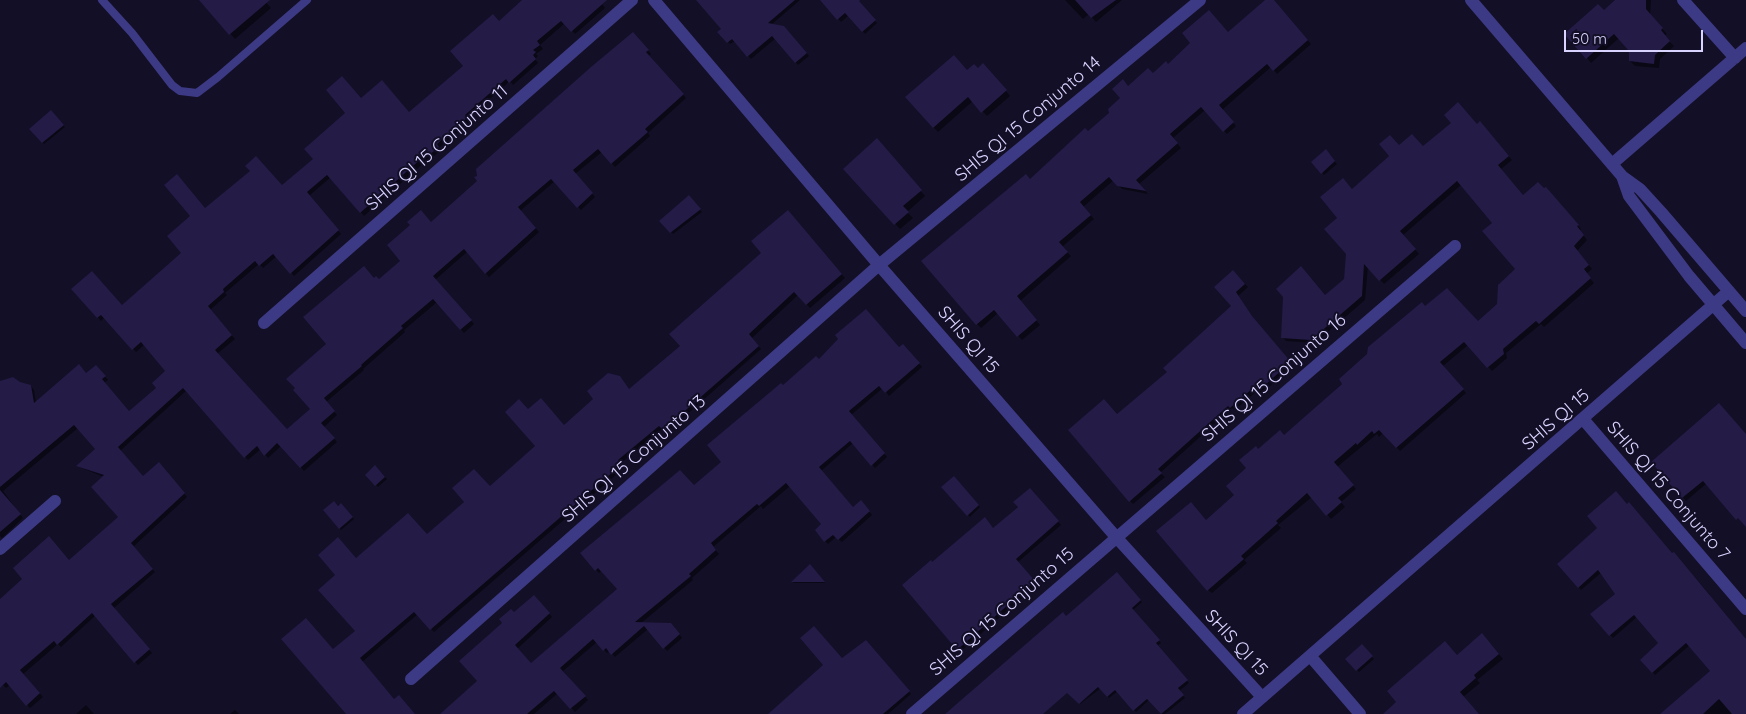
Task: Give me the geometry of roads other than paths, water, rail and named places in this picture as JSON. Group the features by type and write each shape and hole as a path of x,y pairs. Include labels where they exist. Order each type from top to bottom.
{"street":[{"name":"SHIS QI 15 Conjunto 11","path":"264,323 632,0"},
{"name":"SHIS QI 15","path":"654,0 879,265 1116,537 1262,697"},
{"name":"SHIS QI 15 Conjunto 14","path":"879,265 1200,0"},
{"path":"1471,0 1622,176 1640,189 1662,212 1746,311"},
{"path":"1683,0 1735,58"},
{"path":"1612,164 1746,48"},
{"path":"1622,176 1629,196 1713,306 1746,343"},
{"name":"SHIS QI 15 Conjunto 16","path":"1116,537 1455,246"},
{"name":"SHIS QI 15 Conjunto 13","path":"411,679 879,265"},
{"name":"SHIS QI 15","path":"1243,714 1311,657 1729,291"},
{"name":"SHIS QI 15 Conjunto 7","path":"1583,419 1746,609"},
{"path":"0,549 55,501"},
{"name":"SHIS QI 15 Conjunto 15","path":"912,714 1116,537"},
{"path":"1311,657 1360,714"}],"lane":[{"path":"102,0 132,33 172,86 180,91 197,93 307,0"}]}
